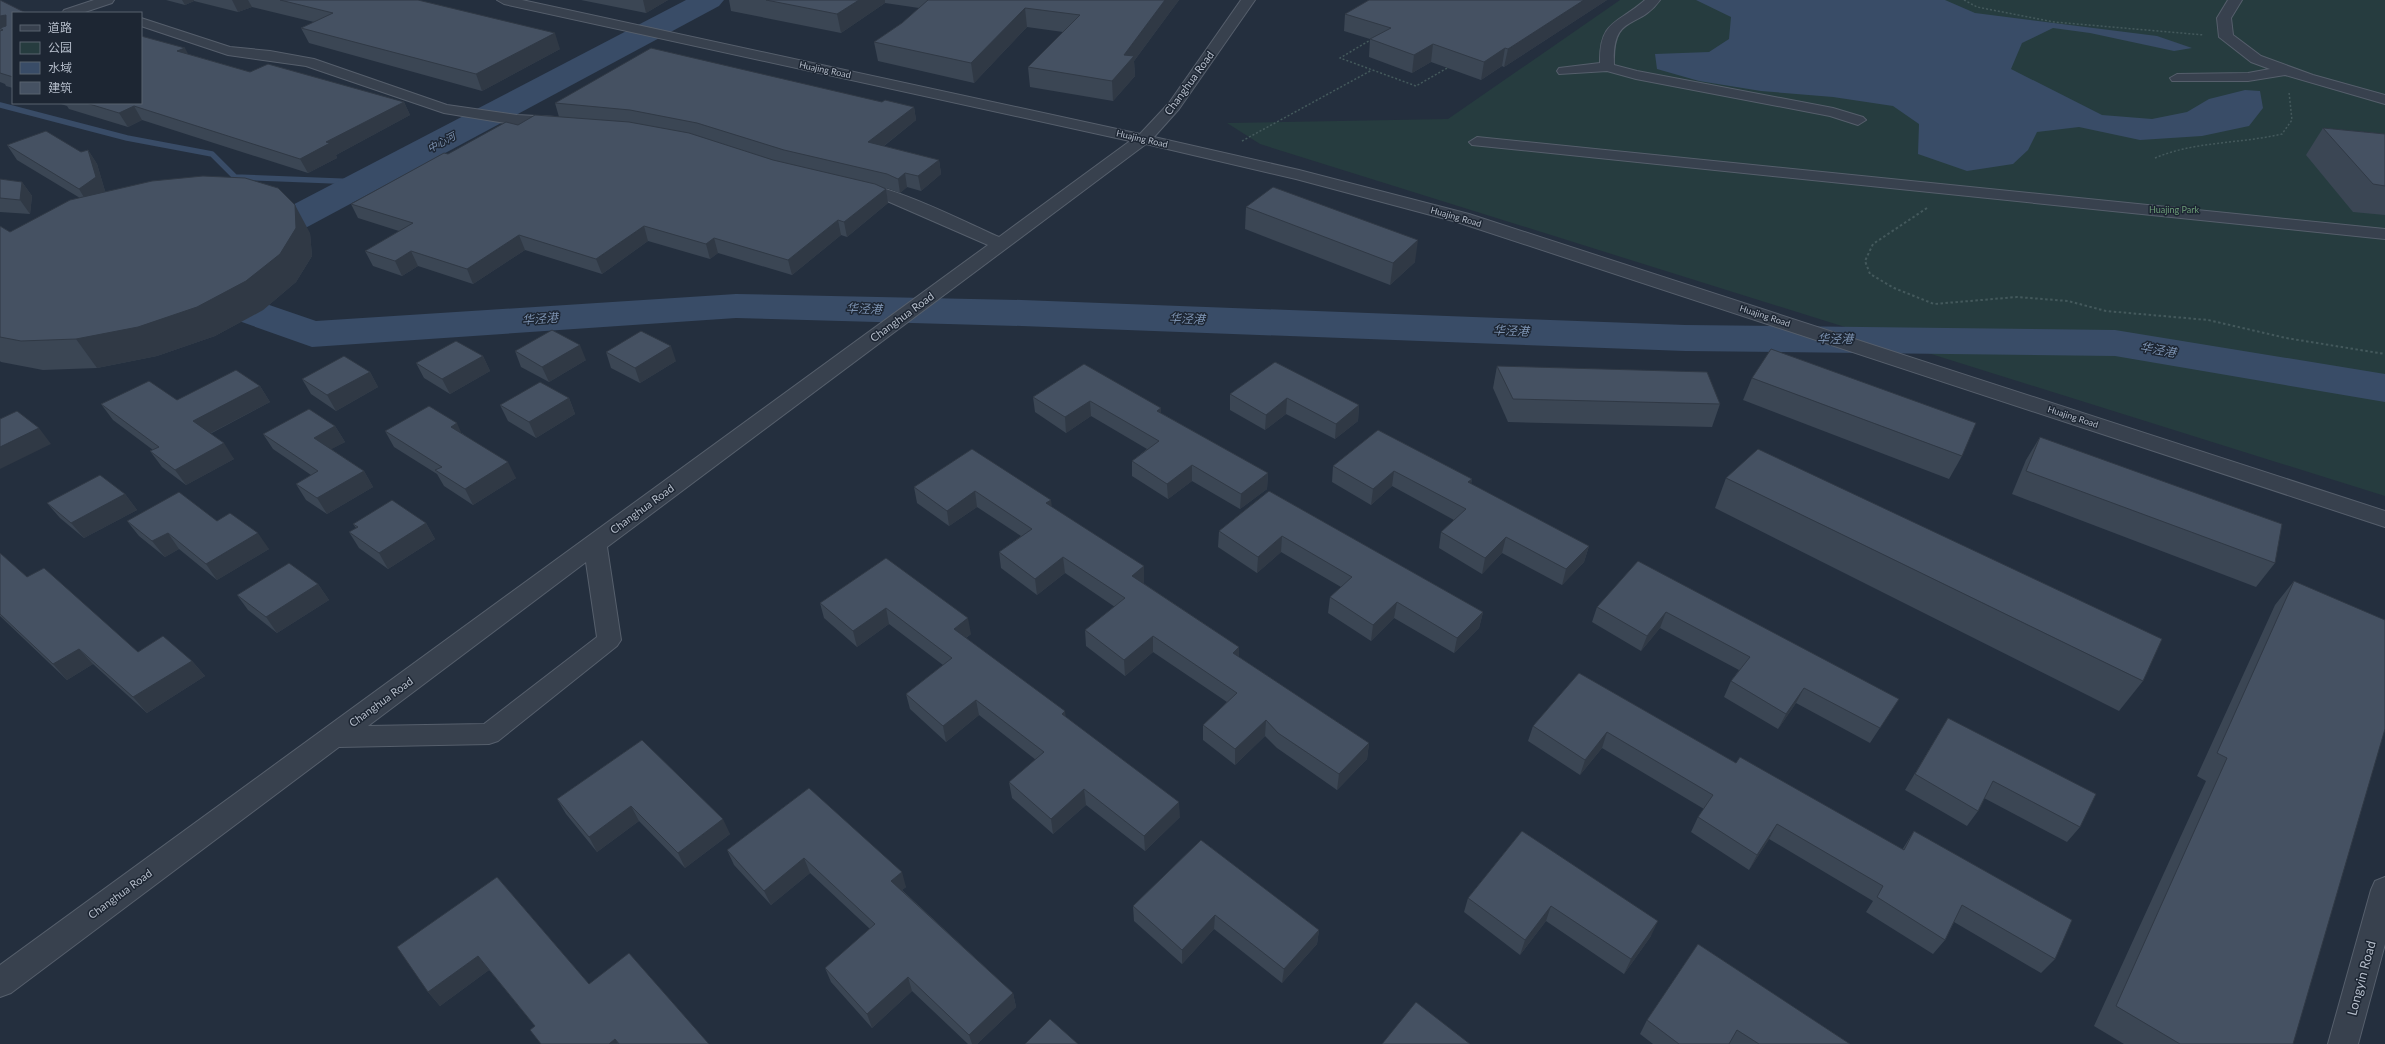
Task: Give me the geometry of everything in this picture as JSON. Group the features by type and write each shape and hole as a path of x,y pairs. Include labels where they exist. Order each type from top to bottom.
{"street":[{"path":"72,12 107,0"},
{"name":"Huajing Road","path":"504,0 1143,139 1357,190 1463,218 2385,519"},
{"name":"Changhua Road","path":"0,983 1143,139 1174,106 1248,0"},
{"path":"1607,67 1607,40 1624,20 1647,7 1653,0"},
{"path":"2235,0 2224,18 2226,37 2256,58 2287,70 2385,100"},
{"path":"92,5 112,12"},
{"path":"142,22 228,51 270,55 309,62 444,109 517,120 568,124"},
{"path":"1564,72 1607,67 1636,75 1833,112 1858,120"},
{"path":"2177,78 2248,77 2287,70"},
{"path":"1477,142 2385,234"},
{"path":"844,184 883,193 1001,244"},
{"path":"334,737 489,734 609,640 596,543"},
{"name":"Longyin Road","path":"2343,1044 2385,890"}],"path":[{"path":"1964,0 1977,7 2054,22 2226,37"},
{"path":"1373,39 1340,58 1416,86 1452,65"},
{"path":"1215,156 1372,70"},
{"path":"2155,158 2172,151 2203,145 2252,141 2282,134 2292,120 2289,89 2271,73"},
{"path":"1930,206 1873,244 1865,261 1870,274 1894,288 1934,304 2017,297 2068,301 2106,311 2145,316 2208,320 2286,338 2385,354"}],"green space":[{"name":"Huajing Park","path":"1620,0 2385,0 2385,496 1260,144 1227,123 1448,119"}],"water":[{"path":"1696,0 1945,0 1975,13 2157,36 2192,48 2174,51 2090,33 2053,28 2022,43 2011,69 2102,115 2152,119 2187,112 2209,99 2245,90 2260,91 2263,108 2249,126 2202,136 2140,140 2079,127 2037,132 2028,150 2013,164 1967,171 1918,154 1919,124 1893,106 1833,97 1761,91 1699,81 1657,69 1655,54 1709,52 1729,39 1731,17"}],"building":[{"path":"0,0 24,12 12,12 12,77 0,73 0,31 3,30 0,28 6,26 6,15 0,16"},
{"path":"280,0 418,0 555,33 476,74 301,28 333,13"},
{"path":"766,0 859,0 837,14"},
{"path":"928,0 1165,0 1124,55 1134,56 1112,81 1028,67 1080,15 1025,8 971,63 874,42 902,23"},
{"path":"1369,0 1584,0 1508,49 1505,48 1484,62 1433,44 1414,55 1370,39 1391,28 1345,14"},
{"path":"142,36 185,48 177,51 250,72 268,64 404,102 326,142 330,143 300,159 134,106 119,113 89,104 142,104"},
{"path":"651,48 882,102 885,100 914,107 868,142 939,160 918,176 905,173 898,179 887,174 784,150 697,123 630,110 555,103"},
{"path":"535,115 629,122 689,133 773,160 875,184 886,189 844,222 838,220 788,260 714,238 706,244 644,226 596,259 519,235 467,269 411,251 395,261 365,251 413,223 351,204 444,153 448,154 506,122 518,125"},
{"path":"2323,128 2385,134 2385,186 2373,184"},
{"path":"46,131 81,152 88,150 96,177 79,189 7,145"},
{"path":"203,176 245,178 278,188 295,205 296,228 280,254 246,281 197,307 138,327 76,339 21,341 0,337 0,226 10,232 70,200 152,181"},
{"path":"0,179 22,182 20,200 0,198"},
{"path":"1273,187 1418,240 1393,263 1246,207"},
{"path":"552,330 580,345 542,367 515,351"},
{"path":"641,331 671,346 635,368 606,352"},
{"path":"456,341 483,356 442,379 416,363"},
{"path":"1771,349 1976,423 1962,456 1752,378"},
{"path":"344,356 370,372 327,395 302,379"},
{"path":"1275,362 1359,405 1336,424 1287,398 1266,415 1230,394"},
{"path":"1084,364 1161,408 1157,411 1268,473 1241,494 1192,465 1167,484 1132,461 1159,441 1090,401 1065,417 1033,397"},
{"path":"1497,366 1707,372 1720,404 1513,399"},
{"path":"236,370 260,386 193,421 224,443 175,470 150,451 159,447 101,404 149,381 177,400"},
{"path":"540,382 569,398 529,422 500,405"},
{"path":"429,406 457,423 451,427 508,462 465,489 435,470 442,467 385,431"},
{"path":"309,409 335,426 314,438 364,471 317,498 296,484 318,471 263,434"},
{"path":"17,411 39,428 0,447 0,419"},
{"path":"1378,430 1472,479 1468,482 1589,546 1566,569 1506,537 1485,558 1441,532 1466,509 1394,471 1373,489 1333,466"},
{"path":"2040,437 2282,524 2275,563 2026,471"},
{"path":"972,449 1051,500 1046,503 1144,566 1132,576 1239,647 1233,653 1369,743 1339,774 1278,733 1266,720 1235,749 1203,725 1237,693 1153,636 1124,660 1085,630 1125,598 1063,557 1035,579 999,552 1032,529 975,491 947,511 914,487"},
{"path":"1758,449 2162,639 2143,681 1726,478"},
{"path":"100,475 125,494 71,523 47,503"},
{"path":"1269,491 1483,612 1457,638 1397,602 1373,625 1330,597 1352,577 1282,536 1258,557 1219,531"},
{"path":"179,492 217,521 230,513 258,533 206,564 168,533 152,541 127,521"},
{"path":"392,500 426,523 379,553 349,532 358,527 353,524"},
{"path":"0,553 27,577 44,568 138,652 163,636 192,661 133,697 79,649 53,664 0,614"},
{"path":"886,558 968,618 954,629 1065,711 1062,714 1179,802 1144,836 1084,789 1051,819 1009,782 1044,752 976,700 943,726 906,694 952,658 886,608 853,631 820,603"},
{"path":"1638,561 1899,699 1880,728 1804,688 1786,714 1731,681 1750,657 1666,612 1647,636 1597,607"},
{"path":"289,563 318,584 266,617 237,595"},
{"path":"2294,581 2385,620 2385,729 2293,1044 2180,1044 2116,1006 2227,758 2217,753"},
{"path":"1579,673 1736,763 1740,757 1904,850 1914,831 2072,920 2055,959 1962,905 1945,940 1877,897 1883,886 1777,824 1757,855 1698,817 1713,795 1607,732 1585,760 1533,726"},
{"path":"1948,718 2096,794 2080,827 1993,781 1978,811 1915,774"},
{"path":"642,740 723,819 678,853 631,806 589,837 557,799"},
{"path":"809,788 902,872 891,881 1013,993 969,1035 908,977 867,1014 825,968 875,924 804,858 764,891 727,850"},
{"path":"1522,831 1658,921 1631,959 1551,906 1525,940 1468,898"},
{"path":"1201,840 1319,930 1284,969 1215,915 1182,950 1133,906"},
{"path":"497,877 589,984 629,953 709,1044 619,1044 615,1039 609,1044 541,1044 530,1030 535,1026 478,956 428,992 397,947"},
{"path":"1698,944 1850,1044 1759,1044 1737,1030 1729,1044 1679,1044 1647,1020"},
{"path":"1416,1002 1470,1044 1382,1044"},
{"path":"1050,1019 1078,1044 1025,1044"}],"waterway":[{"name":"中心河","path":"241,247 709,0"},
{"path":"0,105 127,138 212,154 235,177 362,182"},
{"name":"华泾港","path":"191,290 312,334 736,306 1022,313 1685,338 2115,343 2385,388"}]}
